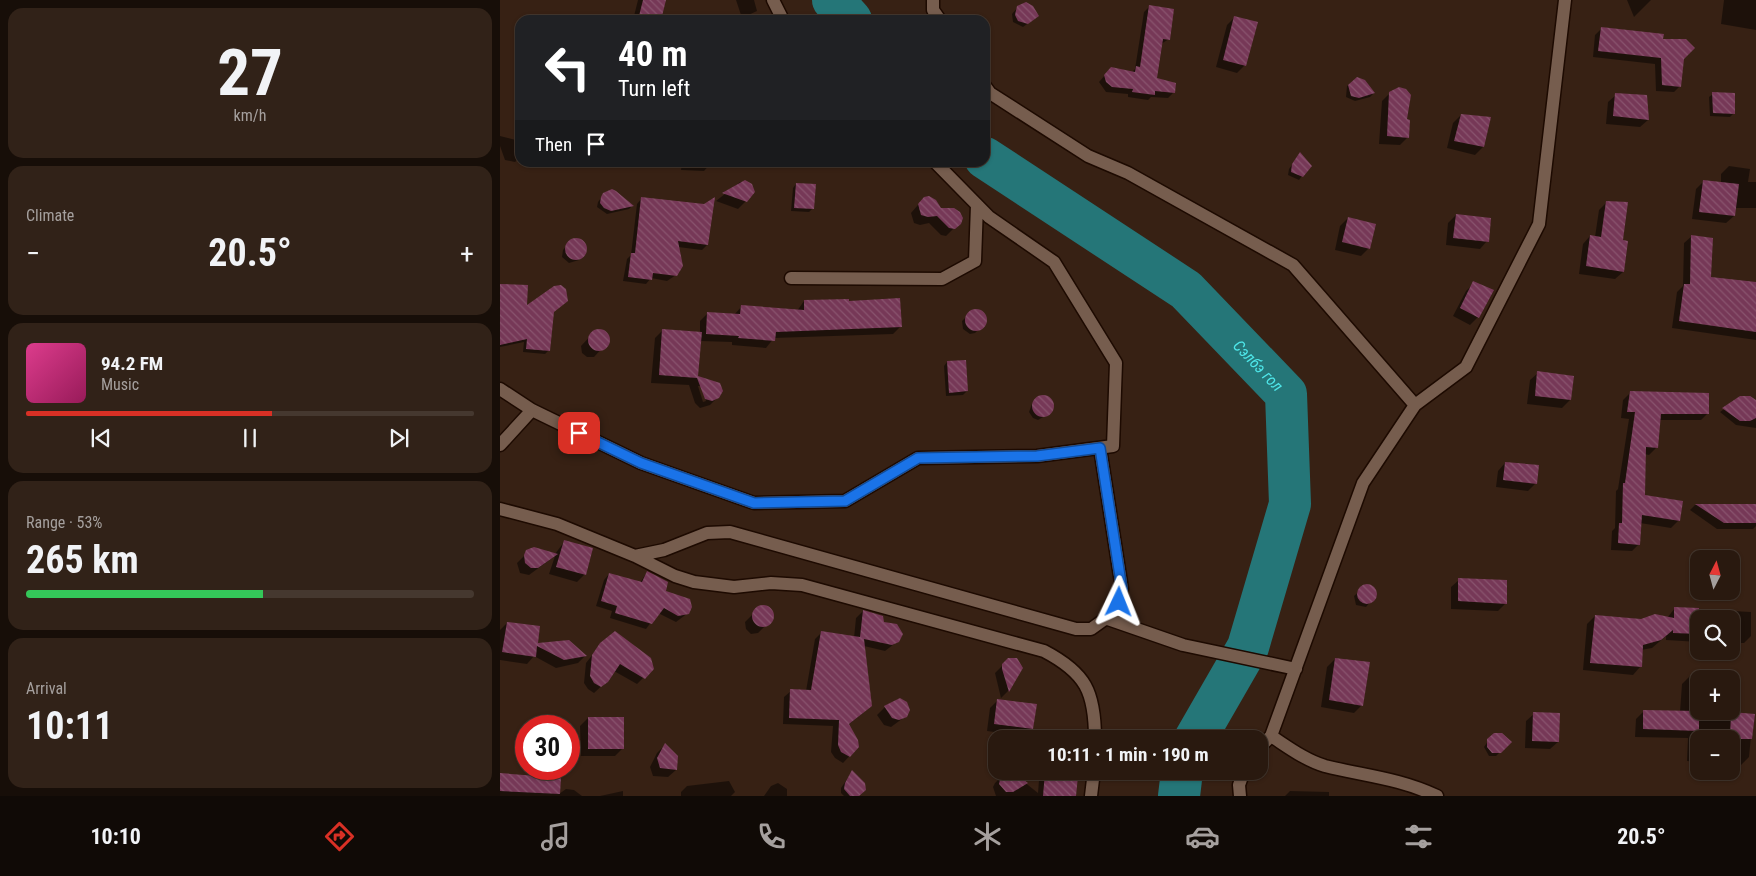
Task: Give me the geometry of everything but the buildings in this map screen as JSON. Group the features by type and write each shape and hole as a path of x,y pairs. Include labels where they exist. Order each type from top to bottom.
{"street":[{"path":"773,0 780,15"},
{"path":"933,0 933,10 936,15"},
{"path":"1268,739 1271,736 1296,669 1362,483 1415,405 1466,367 1539,224 1565,0"},
{"path":"990,94 1088,156 1128,173 1293,265 1415,405"},
{"path":"500,389 532,410 641,463 754,503 845,501 918,458 1037,456 1113,446 1116,363 1054,262 989,217 940,167"},
{"path":"791,278 942,279 975,261 977,205"},
{"path":"500,445 532,410"},
{"path":"636,556 664,550 707,533 730,532 1076,629 1092,630 1104,618 1116,611 1122,589 1100,448"},
{"path":"500,508 557,524 636,556 675,576 694,582 734,587 771,583 802,586 1044,650 1075,670 1087,685 1095,720 1095,730"},
{"path":"1104,618 1183,645 1296,669"},
{"path":"1271,736 1306,758 1325,766 1412,784 1437,796"},
{"path":"1091,796 1093,780"},
{"path":"1240,796 1241,780"}],"waterway":[{"name":"Сэлбэ гол","path":"833,0 846,15"},
{"name":"Сэлбэ гол","path":"990,161 1186,290 1286,394 1290,504 1248,647 1200,730"},
{"name":"Сэлбэ гол","path":"1179,796 1181,780"}],"route":[{"path":"579,433 641,463 754,503 845,501 918,458 1037,456 1100,448 1122,589 1119,602"}]}
